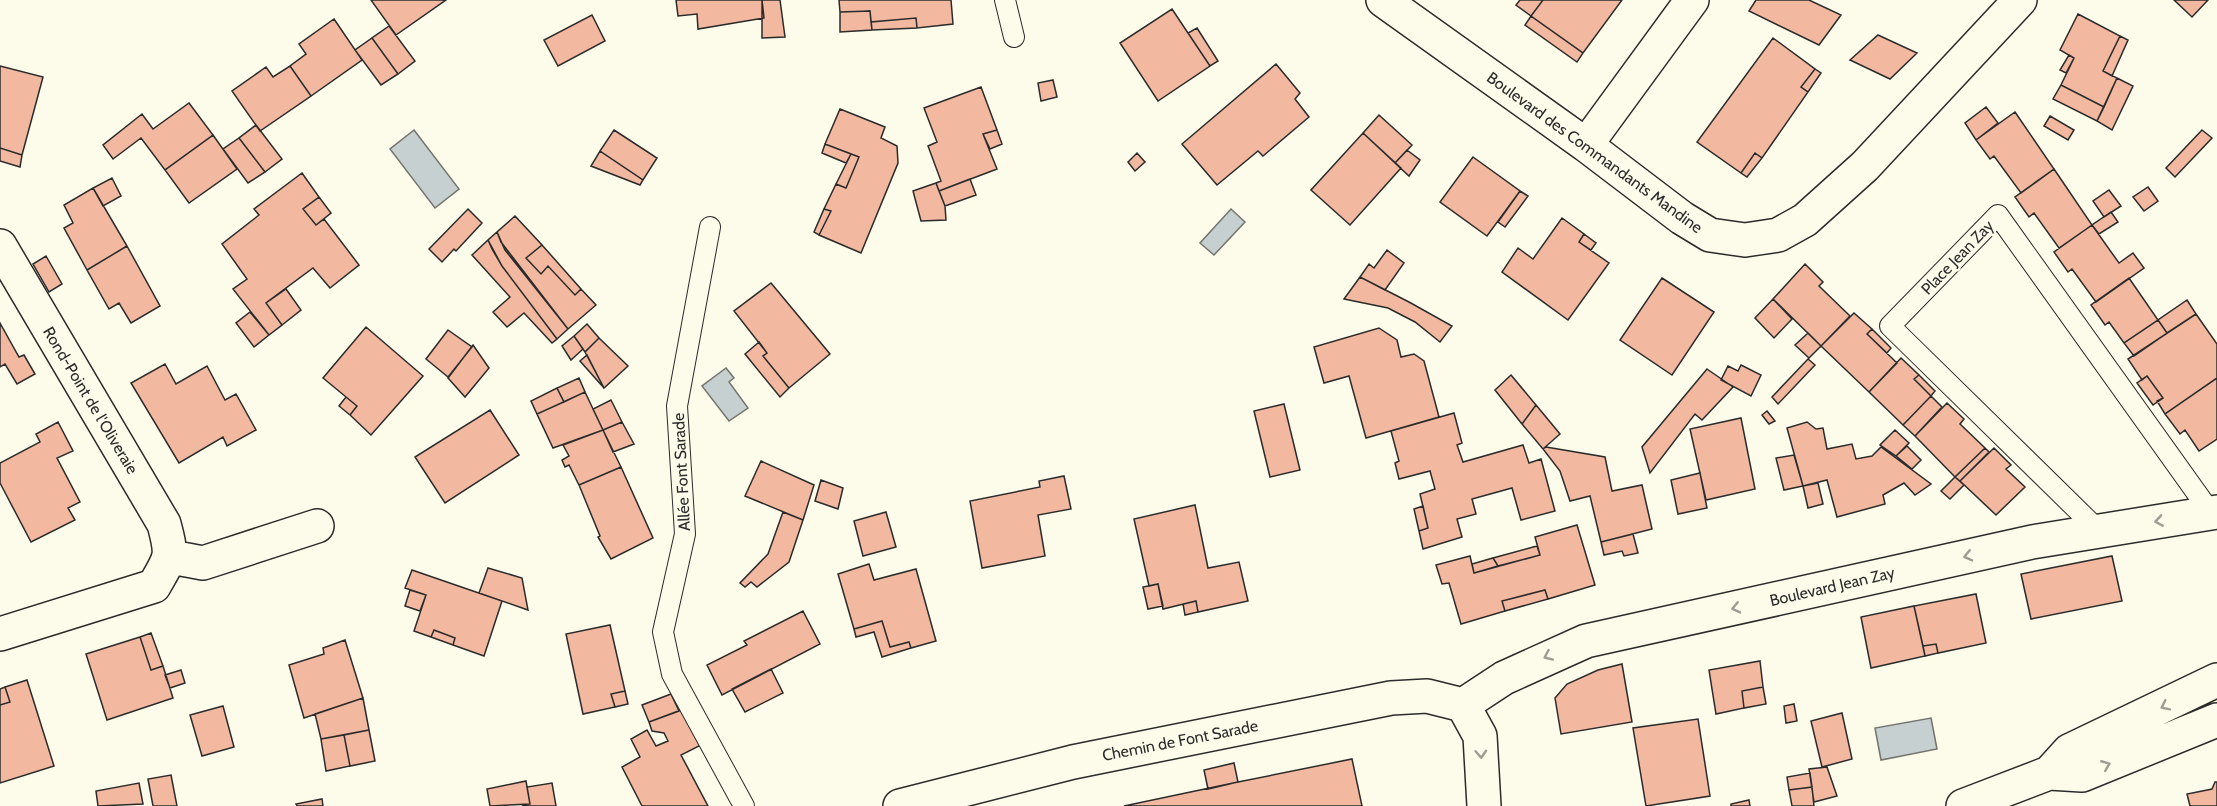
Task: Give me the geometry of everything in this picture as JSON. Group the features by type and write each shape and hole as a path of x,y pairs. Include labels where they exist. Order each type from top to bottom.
{"street":[{"name":"Boulevard des Commandants Mandine","path":"1383,0 1586,145 1682,218 1710,235 1745,240 1778,235 1805,220 1865,166 2020,0"},
{"path":"1586,145 1692,0"},
{"name":"Rond-Point de l'Oliveraie","path":"0,246 164,524 171,557"},
{"name":"Boulevard Jean Zay","path":"1463,705 1504,678 1586,641 2032,542 2214,512"},
{"path":"0,634 153,586 171,557 204,563 317,526"},
{"path":"2049,773 2069,751 2217,680"},
{"name":"Chemin de Font Sarade","path":"900,806 1073,762 1391,698 1426,696 1463,705"},
{"path":"1463,705 1480,736 1484,806"},
{"path":"1963,806 2049,773 2082,775 2217,720"}],"lane":[{"path":"1005,0 1014,37"},
{"name":"Place Jean Zay","path":"2099,531 1890,326 1998,215 2214,512"},
{"name":"Allée Font Sarade","path":"710,227 677,406 686,534 663,632 672,674 744,806"}],"shaded area":[{"path":"414,130 459,189 435,208 390,149"},
{"path":"1231,209 1245,222 1214,255 1200,243"},
{"path":"726,368 734,378 729,382 748,408 729,421 702,386"},
{"path":"1931,718 1937,749 1881,760 1875,728"}],"building":[{"path":"371,0 446,0 396,35"},
{"path":"676,0 762,0 764,18 698,29 697,14 678,16"},
{"path":"762,0 780,0 785,37 762,38"},
{"path":"839,0 951,0 953,24 917,28 916,18 871,22 870,11 840,12"},
{"path":"1520,0 1543,0 1531,16 1516,5"},
{"path":"1543,0 1622,0 1583,53 1531,16"},
{"path":"1756,0 1809,0 1841,15 1819,45 1749,11"},
{"path":"2174,0 2208,0 2192,17"},
{"path":"1172,9 1210,66 1158,101 1120,43"},
{"path":"870,11 872,30 840,32 840,12"},
{"path":"2078,14 2120,36 2103,71 2117,78 2104,107 2061,85 2074,58 2060,50"},
{"path":"592,15 605,41 558,66 544,40"},
{"path":"1531,16 1583,53 1577,62 1525,25"},
{"path":"916,18 917,28 872,30 871,22"},
{"path":"334,19 362,60 311,96 290,66 306,54 299,44"},
{"path":"389,26 415,61 398,74 372,38"},
{"path":"1197,28 1218,61 1210,66 1188,33"},
{"path":"1878,35 1917,53 1890,79 1850,60"},
{"path":"2120,36 2128,40 2112,76 2103,71"},
{"path":"372,38 398,74 381,85 355,50"},
{"path":"1773,38 1815,69 1801,87 1808,92 1762,158 1755,153 1741,173 1697,142"},
{"path":"2069,55 2074,58 2066,73 2060,70"},
{"path":"1276,64 1300,93 1295,99 1309,117 1263,156 1258,151 1217,185 1182,144"},
{"path":"0,66 43,77 22,155 0,148"},
{"path":"290,66 311,96 260,131 232,91 266,67 273,77"},
{"path":"1815,69 1821,73 1808,92 1801,87"},
{"path":"2117,78 2133,86 2112,130 2097,121"},
{"path":"1053,80 1057,97 1041,101 1038,83"},
{"path":"2061,85 2104,107 2097,121 2053,99"},
{"path":"981,87 997,130 983,134 997,169 939,191 936,183 941,181 928,146 937,142 924,108"},
{"path":"189,103 213,135 165,170 141,138 113,159 103,145 142,114 153,129"},
{"path":"1986,107 1998,123 1976,140 1965,123"},
{"path":"840,109 885,127 881,138 897,146 898,163 861,253 819,235 831,211 824,209 836,184 846,188 859,157 825,144"},
{"path":"2015,112 2054,169 2021,193 1994,156 1990,159 1976,140"},
{"path":"1379,115 1412,145 1395,163 1363,133"},
{"path":"2050,116 2074,130 2068,140 2044,126"},
{"path":"256,125 282,159 265,172 239,138"},
{"path":"614,130 657,158 643,180 600,151"},
{"path":"997,130 1002,144 990,149 983,134"},
{"path":"2202,130 2212,138 2175,177 2166,168"},
{"path":"1363,133 1401,168 1350,225 1311,190"},
{"path":"213,135 237,169 189,203 165,170"},
{"path":"239,138 265,172 248,183 223,149"},
{"path":"825,144 851,154 846,163 822,153"},
{"path":"0,148 22,155 20,167 0,161"},
{"path":"1407,150 1420,160 1409,176 1395,163"},
{"path":"600,151 643,180 640,185 591,166"},
{"path":"1137,153 1145,162 1135,171 1128,162"},
{"path":"1755,153 1762,158 1747,177 1741,173"},
{"path":"851,154 859,157 846,188 836,184"},
{"path":"1473,157 1520,191 1487,236 1440,202"},
{"path":"2054,169 2092,225 2059,248 2034,213 2029,217 2015,197"},
{"path":"302,173 319,197 303,209 316,225 324,219 359,265 330,288 313,268 266,303 282,325 269,335 233,289 247,279 222,244 259,215 254,209"},
{"path":"112,178 121,196 103,206 93,188"},
{"path":"970,179 976,195 945,206 939,191"},
{"path":"936,183 945,206 946,220 921,221 913,191"},
{"path":"2148,187 2158,201 2144,211 2133,197"},
{"path":"93,188 127,246 87,270 64,228 73,223 64,205"},
{"path":"2109,190 2121,206 2104,217 2093,201"},
{"path":"1520,191 1528,196 1505,227 1498,222"},
{"path":"319,197 331,213 316,225 303,209"},
{"path":"468,209 482,223 456,251 454,249 442,262 429,249"},
{"path":"824,209 831,211 819,235 814,232"},
{"path":"2111,212 2118,222 2099,234 2092,225"},
{"path":"515,216 542,245 526,258 541,274 548,266 575,295 581,289 596,305 568,329 501,242 497,232"},
{"path":"1562,218 1584,234 1579,242 1609,263 1568,320 1502,272 1518,248 1533,259"},
{"path":"2092,225 2119,263 2133,253 2144,268 2096,302 2072,269 2068,272 2054,252"},
{"path":"497,232 505,250 568,329 557,339 502,266 492,249 488,240"},
{"path":"1584,234 1596,243 1591,250 1579,242"},
{"path":"488,240 502,266 557,339 552,343 524,313 507,327 493,312 510,297 472,255"},
{"path":"542,245 581,289 575,295 548,266 541,274 526,258"},
{"path":"127,246 160,306 131,323 119,303 109,309 87,270"},
{"path":"1387,250 1404,263 1385,290 1360,277 1369,264 1374,268"},
{"path":"46,256 62,284 49,292 33,264"},
{"path":"1805,264 1823,282 1819,286 1850,316 1821,346 1773,299"},
{"path":"1360,277 1452,326 1440,342 1415,322 1388,308 1344,299"},
{"path":"1662,278 1714,312 1672,375 1620,340"},
{"path":"2129,278 2158,320 2124,343 2109,322 2105,325 2091,305"},
{"path":"771,283 830,354 789,388 763,356 767,353 734,311"},
{"path":"286,289 301,310 282,325 266,303"},
{"path":"1773,299 1792,319 1774,338 1755,318"},
{"path":"2187,300 2196,314 2167,333 2158,320"},
{"path":"250,312 269,335 254,347 236,323"},
{"path":"1854,313 1872,329 1867,334 1897,363 1869,392 1821,346"},
{"path":"2196,314 2217,344 2217,378 2165,414 2157,401 2163,398 2147,376 2142,380 2128,359"},
{"path":"2158,320 2167,333 2134,356 2124,343"},
{"path":"0,323 19,357 24,355 35,374 17,384 5,364 0,367"},
{"path":"587,324 599,338 585,352 574,336"},
{"path":"366,327 423,376 371,435 350,415 357,406 323,378"},
{"path":"1379,328 1397,340 1401,357 1414,354 1424,361 1439,417 1366,438 1349,376 1324,383 1314,347"},
{"path":"1872,329 1891,348 1887,353 1867,334"},
{"path":"448,330 472,347 448,377 426,359"},
{"path":"1808,333 1821,346 1809,358 1795,345"},
{"path":"574,336 583,349 571,360 562,346"},
{"path":"599,338 628,366 604,388 585,352"},
{"path":"759,342 767,353 763,356 789,388 780,397 745,354"},
{"path":"473,345 489,368 465,397 448,378"},
{"path":"587,355 604,388 580,361"},
{"path":"1901,358 1919,375 1914,379 1931,396 1903,425 1869,392"},
{"path":"1808,359 1815,365 1778,404 1772,397"},
{"path":"165,364 176,384 207,366 225,400 236,394 256,430 227,446 223,437 179,463 131,383"},
{"path":"1741,365 1761,375 1751,396 1721,380 1728,366 1738,371"},
{"path":"1707,369 1733,387 1702,420 1695,414 1650,473 1642,447"},
{"path":"1511,375 1536,405 1522,424 1495,390"},
{"path":"1919,375 1935,391 1931,396 1914,379"},
{"path":"2147,376 2163,398 2153,405 2137,383"},
{"path":"579,378 585,392 564,402 557,388"},
{"path":"2217,378 2217,439 2199,451 2185,430 2180,434 2165,414"},
{"path":"557,388 564,402 537,414 531,401"},
{"path":"585,392 603,430 553,448 537,414"},
{"path":"1931,396 1942,407 1915,436 1903,425"},
{"path":"346,397 357,406 350,415 339,406"},
{"path":"611,400 622,422 603,430 593,409"},
{"path":"1947,403 1964,419 1960,424 1985,448 1955,477 1915,436"},
{"path":"1284,404 1300,470 1270,477 1254,411"},
{"path":"1536,405 1560,434 1543,449 1522,424"},
{"path":"490,410 519,455 445,503 415,457"},
{"path":"1767,411 1775,421 1769,424 1762,415"},
{"path":"1454,413 1462,443 1457,445 1463,462 1523,445 1529,463 1541,459 1555,511 1521,520 1512,488 1472,499 1476,514 1457,519 1462,537 1423,549 1419,531 1428,528 1420,494 1435,489 1430,471 1399,479 1395,463 1399,461 1391,431"},
{"path":"1741,418 1755,489 1706,500 1690,429"},
{"path":"58,422 73,451 57,458 80,502 68,508 75,520 31,542 0,483 0,463 40,442 36,434"},
{"path":"622,422 634,444 613,452 603,430"},
{"path":"1807,422 1816,429 1823,428 1827,449 1852,444 1856,459 1872,456 1881,447 1931,484 1915,495 1904,483 1883,495 1885,504 1837,517 1827,480 1803,486 1787,428"},
{"path":"603,430 621,467 579,485 569,465 565,467 562,460 569,456 563,445"},
{"path":"1895,430 1909,443 1896,456 1880,445"},
{"path":"1907,446 1921,460 1912,469 1896,456"},
{"path":"1546,447 1605,457 1612,491 1642,485 1652,529 1601,542 1590,496 1570,501 1560,471 1543,449"},
{"path":"1985,448 1989,452 1960,481 1955,477"},
{"path":"1994,448 2011,465 2006,469 2025,487 1996,515 1960,481"},
{"path":"1794,455 1803,486 1784,490 1776,458"},
{"path":"761,461 814,485 803,520 745,496"},
{"path":"621,467 653,538 611,559 598,537 600,536 579,485"},
{"path":"1700,473 1707,508 1678,514 1671,480"},
{"path":"1064,476 1071,509 1038,515 1045,556 982,568 970,501 1040,487 1039,481"},
{"path":"1955,477 1964,485 1950,499 1941,491"},
{"path":"821,480 843,488 838,509 815,501"},
{"path":"1818,483 1823,504 1808,508 1803,486"},
{"path":"1195,505 1208,568 1239,562 1248,601 1198,612 1196,601 1163,609 1158,584 1149,586 1134,519"},
{"path":"1423,506 1428,528 1419,531 1414,509"},
{"path":"783,512 803,520 789,562 757,587 751,582 745,587 740,583 768,554"},
{"path":"886,512 896,547 863,556 854,521"},
{"path":"1577,525 1595,585 1548,599 1545,590 1502,601 1505,611 1461,624 1449,583 1442,584 1436,565 1470,556 1474,573 1540,555 1535,537"},
{"path":"1633,534 1638,553 1624,556 1622,551 1604,555 1601,542"},
{"path":"1537,546 1540,555 1498,566 1493,558"},
{"path":"2112,556 2122,601 2031,619 2021,574"},
{"path":"1493,558 1498,566 1474,573 1472,564"},
{"path":"869,564 874,580 916,569 936,641 911,648 909,642 890,647 882,621 854,629 838,574"},
{"path":"488,568 522,578 528,610 479,593"},
{"path":"412,570 502,601 484,656 453,645 455,638 434,630 431,637 414,631 426,595 405,588"},
{"path":"1158,584 1163,606 1148,609 1143,587"},
{"path":"410,590 426,595 420,611 405,606"},
{"path":"1545,590 1548,599 1505,611 1502,601"},
{"path":"1976,594 1986,643 1938,653 1936,644 1923,646 1914,606"},
{"path":"1196,601 1198,612 1185,615 1183,604"},
{"path":"1914,606 1925,656 1871,668 1861,617"},
{"path":"803,611 820,644 722,695 707,665 747,645 744,641"},
{"path":"882,621 890,647 909,642 911,648 882,657 874,632 856,637 854,629"},
{"path":"610,625 625,691 611,694 615,707 583,714 566,634"},
{"path":"434,630 455,638 453,645 431,637"},
{"path":"151,633 163,666 151,670 140,637"},
{"path":"140,637 151,670 163,666 173,698 107,720 86,654"},
{"path":"345,640 363,698 304,718 289,665 324,654 323,648"},
{"path":"1936,644 1938,653 1925,656 1923,646"},
{"path":"1760,661 1763,687 1742,691 1744,708 1716,714 1709,670"},
{"path":"1622,664 1632,722 1561,734 1555,698 1567,684 1598,670"},
{"path":"771,669 783,693 745,712 732,689"},
{"path":"181,670 185,683 170,688 165,675"},
{"path":"27,680 54,766 0,783 0,705 10,702 5,687"},
{"path":"5,687 10,702 0,705 0,689"},
{"path":"1763,687 1766,704 1744,708 1742,691"},
{"path":"625,691 628,704 615,707 611,694"},
{"path":"671,694 679,711 649,722 642,705"},
{"path":"363,698 369,730 321,739 315,714"},
{"path":"1794,704 1797,721 1786,723 1784,706"},
{"path":"223,706 234,747 202,756 190,715"},
{"path":"681,710 701,745 681,755 708,806 642,806 622,767 640,757 631,739 647,730 656,746 668,741 664,733 652,731 649,722"},
{"path":"1842,713 1852,759 1822,767 1811,721"},
{"path":"1698,719 1710,796 1646,806 1633,728"},
{"path":"369,730 375,761 350,766 344,735"},
{"path":"344,735 350,766 326,771 321,739"},
{"path":"1352,759 1362,806 1124,806 1238,782"},
{"path":"1234,763 1238,782 1208,789 1204,770"},
{"path":"1827,767 1837,796 1814,802 1809,769"},
{"path":"1810,773 1812,787 1789,790 1787,777"},
{"path":"171,775 177,806 153,806 148,779"},
{"path":"526,781 530,804 490,806 487,789"},
{"path":"2217,782 2217,806 2190,806 2187,794 2212,789"},
{"path":"139,783 143,804 98,806 96,791"},
{"path":"552,783 556,806 522,806 530,804 527,787"},
{"path":"1812,787 1814,806 1792,806 1789,790"},
{"path":"322,799 323,806 297,806 296,804"},
{"path":"1749,800 1750,806 1731,806 1731,804"}]}
